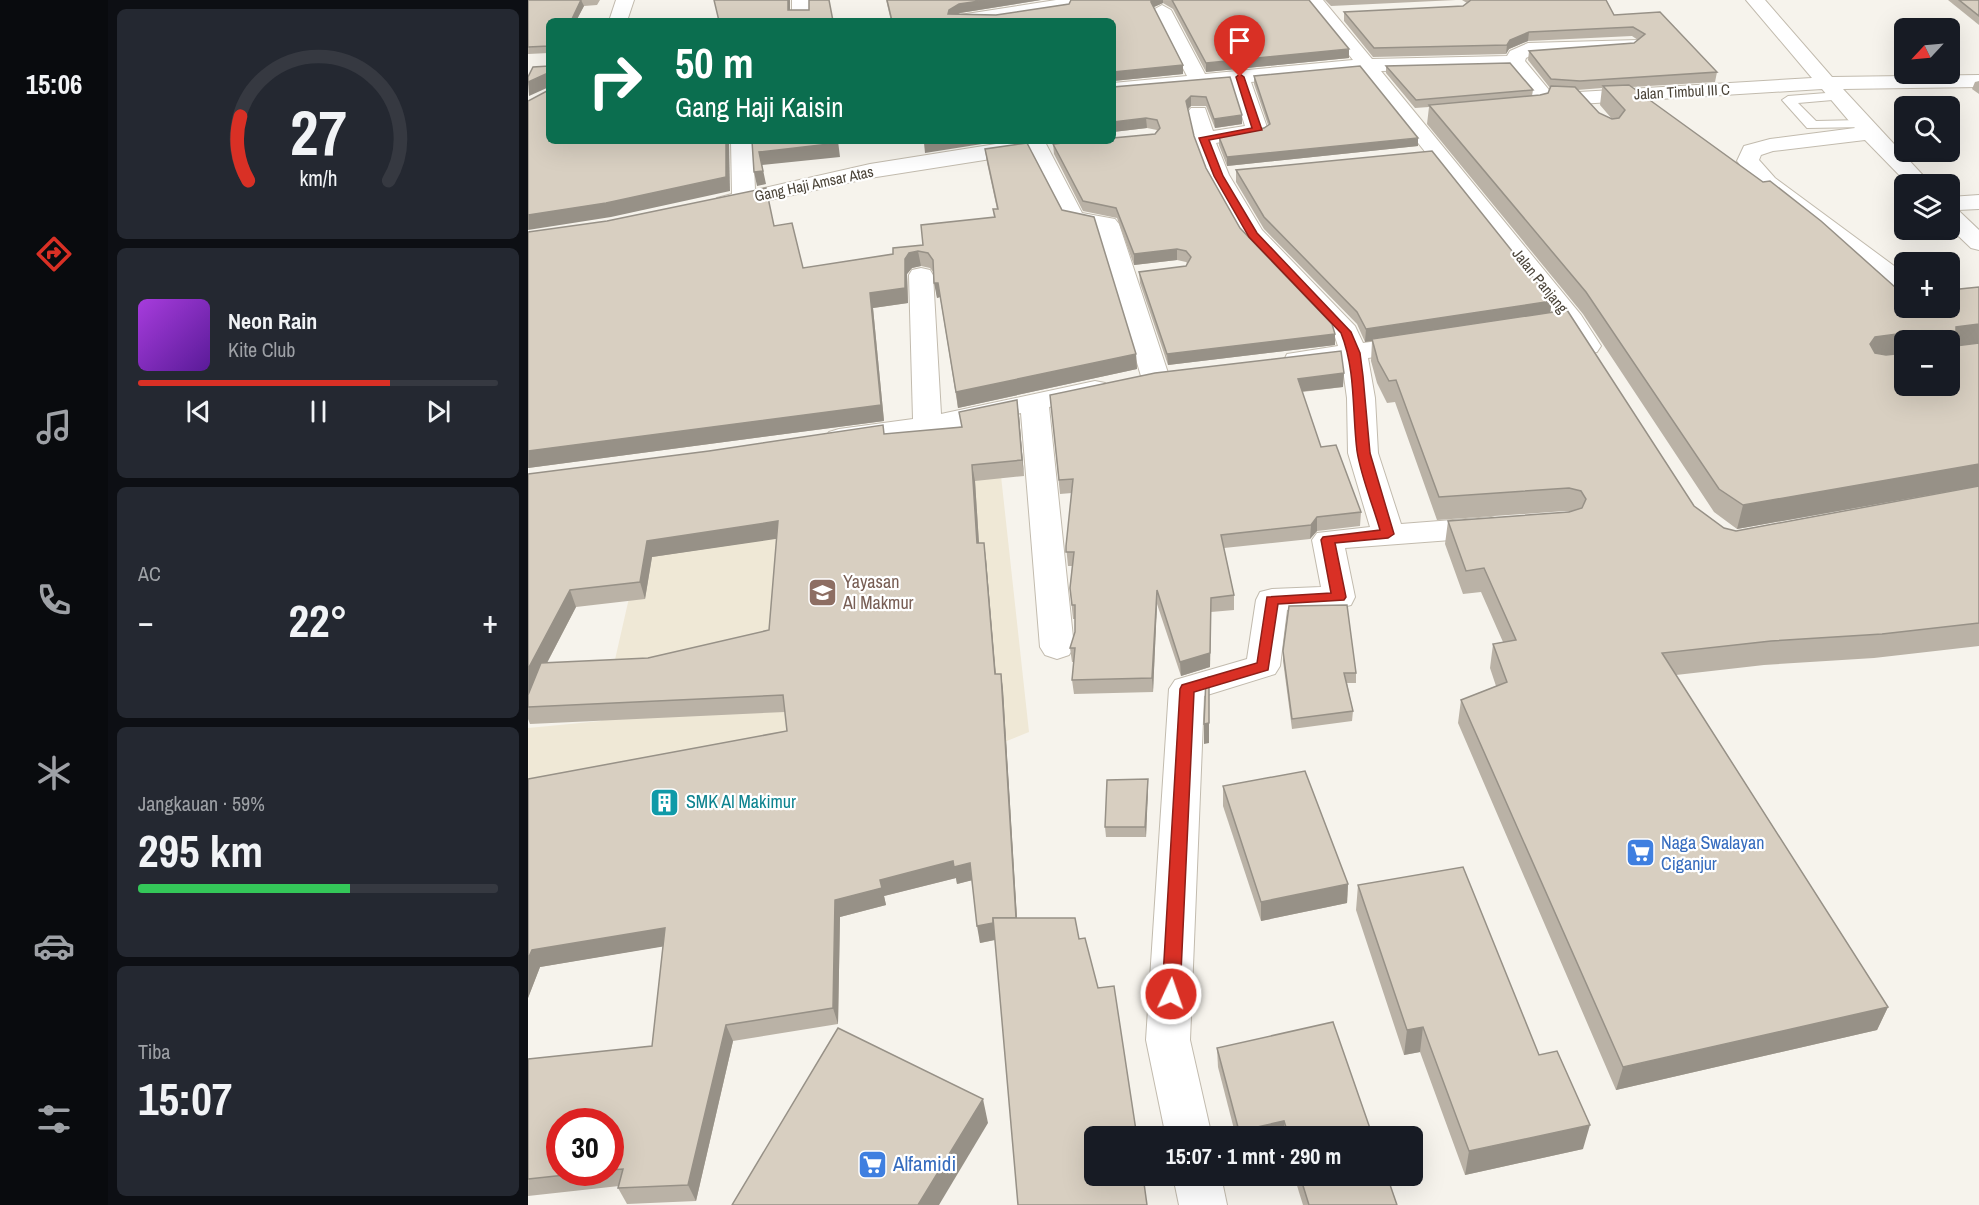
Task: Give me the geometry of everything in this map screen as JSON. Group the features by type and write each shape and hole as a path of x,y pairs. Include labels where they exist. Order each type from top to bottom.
{"street":[{"path":"619,18 626,0"},
{"path":"801,0 801,18"},
{"path":"981,18 1063,6 1065,0"},
{"name":"Jalan Panjang","path":"1314,0 1328,14 1366,65 1419,116 1426,154 1572,320 1604,370"},
{"path":"1755,0 1866,129 1910,174"},
{"path":"1162,10 1199,81"},
{"path":"1328,14 1350,13"},
{"path":"1116,89 1366,65 1515,62 1517,55 1528,49 1632,44"},
{"name":"Jalan Timbul III C","path":"1515,62 1543,96 1579,98 1833,90 1979,81"},
{"path":"1204,138 1257,130 1240,77"},
{"path":"1579,98 1594,115"},
{"path":"1198,112 1204,138 1230,174 1252,234 1346,332 1354,353 1361,398 1364,453 1388,534"},
{"path":"1866,129 1770,145 1752,151 1748,161 1767,183 1894,278"},
{"path":"742,144 744,199"},
{"path":"812,442 927,425 1147,378 1134,274 1107,224 1074,218 1029,144"},
{"name":"Gang Haji Amsar Atas","path":"699,208 870,171 1029,144 1064,145"},
{"path":"1960,203 1979,202"},
{"path":"1960,225 1979,243"},
{"path":"921,275 927,425"},
{"path":"1537,325 1572,320"},
{"path":"1272,363 1446,339"},
{"path":"1034,401 1057,647"},
{"path":"1187,1126 1168,1040 1187,689 1263,666 1272,600 1339,597 1328,540 1518,526"},
{"path":"1199,1186 1203,1205"}],"lane":[{"path":"1833,90 1788,100 1812,125 1866,129"}],"shaded area":[{"name":"Yayasan Al Makmur","path":"994,412 1029,732 836,810 528,869 528,728 601,721 660,462"}],"building":[{"path":"528,0 581,0 572,18 546,18 546,46 528,47"},
{"path":"714,0 788,0 788,10 809,10 809,0 829,0 832,18 718,18"},
{"path":"887,0 986,0 959,4 949,10 948,14 996,15 1069,4 1071,0 1151,0 1183,65 1116,72 1116,18 891,18"},
{"path":"1172,0 1309,0 1349,49 1206,63"},
{"path":"1471,0 1606,0 1614,15 1660,12 1717,72 1580,81 1551,79 1529,51 1634,43 1645,34 1633,27 1529,32 1510,40 1507,45 1374,48 1344,12 1463,6"},
{"path":"1959,0 1979,0 1979,16"},
{"path":"1510,63 1533,90 1416,100 1386,66"},
{"path":"546,66 546,74 528,82 528,77 533,67"},
{"path":"1360,66 1418,138 1227,157 1219,137 1264,128 1270,124 1254,76"},
{"path":"1230,77 1242,115 1214,119 1206,97 1191,96 1186,101 1194,136 1206,168 1240,228 1332,324 1335,334 1167,354 1139,272 1186,266 1191,257 1186,251 1177,249 1134,254 1116,208 1083,201 1053,144 1116,144 1116,138 1155,134 1160,128 1157,120 1146,118 1116,122 1116,87"},
{"path":"1629,85 1763,182 1770,181 1821,221 1894,286 1894,318 1960,318 1960,289 1979,287 1979,324 1956,327 1956,330 1894,330 1894,334 1875,337 1870,344 1875,353 1894,354 1894,396 1960,396 1960,345 1979,343 1979,464 1743,505 1719,489 1586,292 1429,105 1540,95 1548,93 1551,86 1575,87 1599,113 1612,119 1619,118 1625,110 1603,86"},
{"path":"546,92 546,144 726,144 726,177 606,203 528,215 528,101"},
{"path":"752,144 829,144 759,152 763,171 754,172"},
{"path":"1028,144 1062,210 1094,217 1136,354 956,392 938,283 934,283 933,260 928,253 918,251 909,253 905,259 905,288 870,293 881,405 528,451 528,232 607,221 766,188 774,226 792,223 803,268 893,254 893,248 923,245 921,225 995,217 993,209 998,209 985,149"},
{"path":"1432,151 1552,301 1366,329 1357,312 1264,217 1236,170"},
{"path":"1567,310 1694,506 1724,528 1736,531 1979,486 1979,623 1882,634 1771,641 1662,653 1888,1007 1623,1067 1461,700 1507,682 1493,644 1516,640 1484,568 1466,571 1448,521 1569,512 1582,508 1586,499 1581,491 1569,488 1439,497 1396,380 1389,381 1378,361 1372,339"},
{"path":"1341,351 1344,373 1298,379 1321,447 1336,445 1361,512 1317,517 1311,525 1221,535 1234,595 1211,598 1210,653 1180,662 1157,590 1152,678 1072,680 1075,648 1070,648 1075,632 1075,605 1072,605 1070,588 1074,552 1066,552 1066,546 1073,479 1059,480 1050,395 1155,373"},
{"path":"1017,400 1022,460 972,465 977,543 984,543 995,674 1001,674 1016,918 993,918 993,923 977,926 970,863 954,867 953,861 880,880 882,888 835,900 833,1008 726,1025 688,1185 618,1188 624,1186 624,1108 546,1108 546,1177 528,1179 528,1059 652,1046 665,928 532,950 528,959 528,779 787,731 783,695 528,707 528,695 541,663 648,658 769,630 778,521 647,541 640,582 570,590 528,669 528,474 709,451 883,425 884,434 962,427 959,412"},
{"path":"1347,605 1356,673 1344,673 1353,711 1292,719 1283,651 1289,606"},
{"path":"1209,677 1209,723 1204,724 1206,678"},
{"path":"1305,771 1348,884 1261,902 1223,786"},
{"path":"1148,779 1145,827 1105,827 1107,780"},
{"path":"1463,867 1539,1055 1557,1051 1590,1125 1469,1151 1423,1027 1407,1030 1358,885"},
{"path":"993,918 1075,918 1079,939 1085,938 1098,988 1114,986 1135,1126 1084,1126 1084,1186 1144,1186 1147,1205 1018,1205"},
{"path":"1333,1022 1369,1126 1286,1126 1284,1121 1262,1126 1238,1126 1217,1048"},
{"name":"Alfamidi","path":"838,1028 983,1099 918,1205 732,1205"},
{"path":"1303,1186 1390,1186 1397,1205 1309,1205"}],"place":[{"name":"Yayasan Al Makmur","path":"822,592"},
{"name":"SMK Al Makimur","path":"665,802"},
{"name":"Naga Swalayan Ciganjur","path":"1640,853"},
{"name":"Alfamidi","path":"872,1164"}],"route":[{"path":"1171,994 1187,689 1263,666 1272,600 1339,597 1328,540 1388,534 1364,453 1358,376 1354,353 1346,332 1252,234 1218,176 1204,138 1257,130 1240,77"}]}
